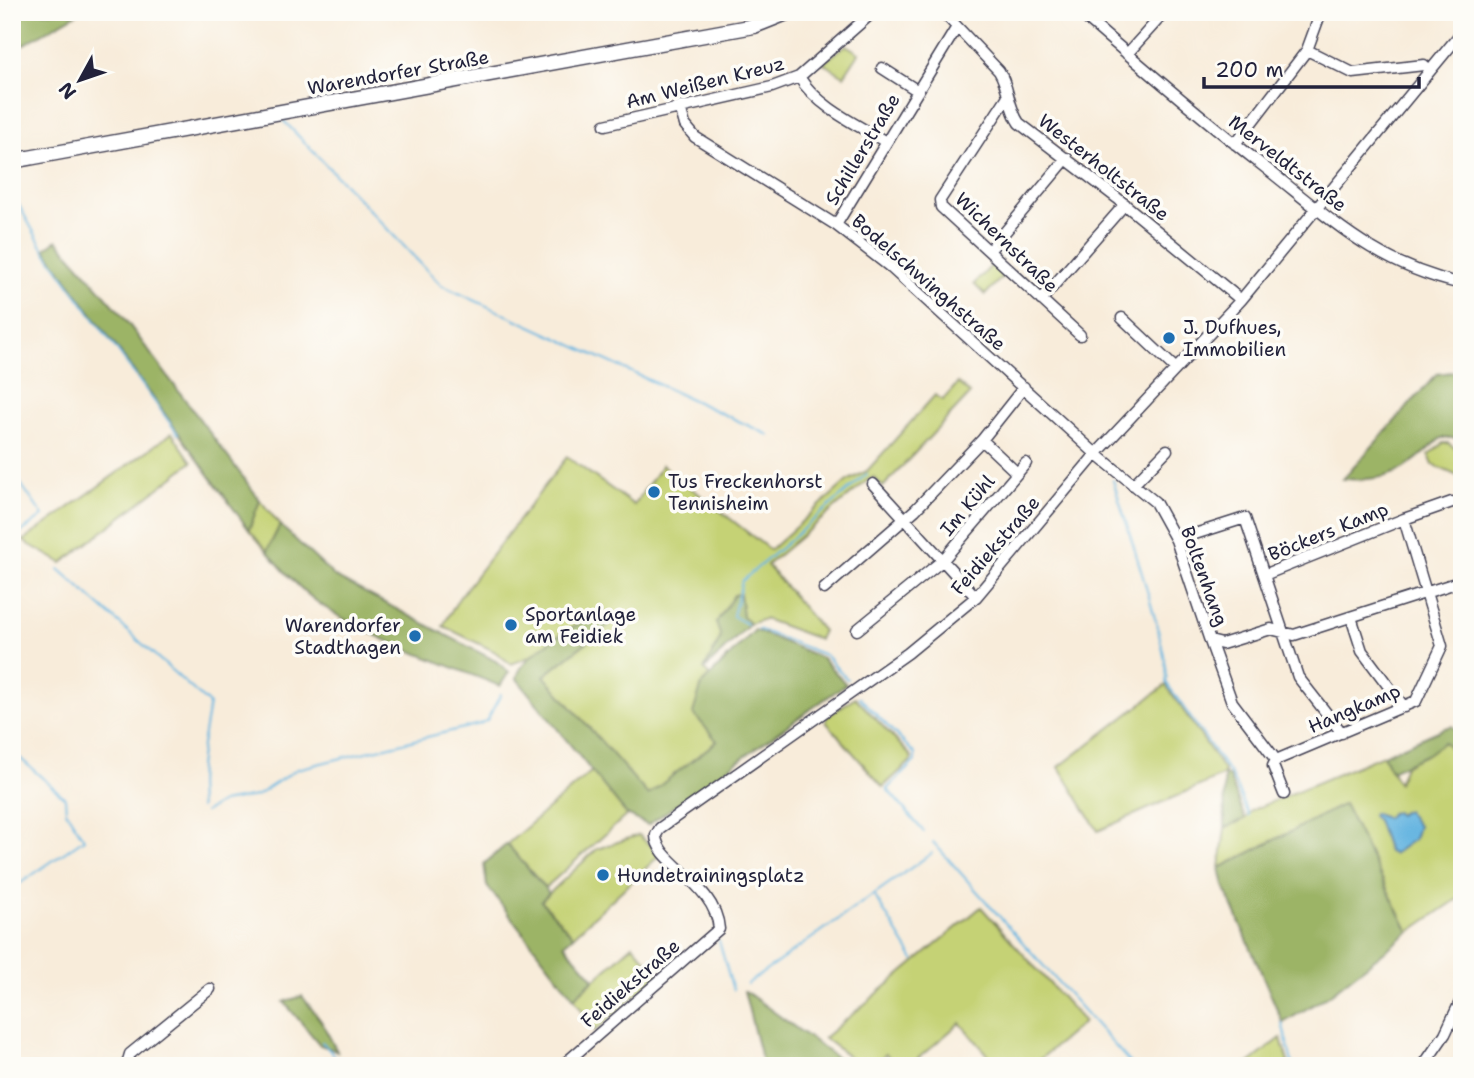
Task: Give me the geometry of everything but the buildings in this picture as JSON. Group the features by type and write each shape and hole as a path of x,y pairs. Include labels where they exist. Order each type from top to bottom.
{"main road":[{"name":"Warendorfer Straße","path":"12,161 740,29 773,20 789,12"}],"street":[{"name":"Am Weißen Kreuz","path":"605,125 772,87 799,77 873,12"},
{"name":"Westerholtstraße","path":"943,12 999,71 1019,123 1125,204 1241,300"},
{"name":"Merveldtstraße","path":"1079,12 1235,144 1360,243 1395,263 1462,284"},
{"path":"1127,54 1165,12"},
{"path":"1235,144 1307,50 1321,12"},
{"name":"Schillerstraße","path":"836,225 957,27"},
{"name":"Feidiekstraße","path":"562,1066 719,929 718,916 709,898 659,847 656,835 660,828 908,653 976,597 1096,454 1241,300 1462,32"},
{"path":"1307,50 1353,73 1424,65"},
{"name":"Schillerstraße","path":"882,68 918,91"},
{"path":"799,77 808,90 835,112 886,142"},
{"name":"Wichernstraße","path":"1008,96 940,200 941,207 1080,335"},
{"name":"Bodelschwinghstraße","path":"680,107 685,125 695,136 836,225 889,265 1096,454"},
{"path":"989,251 1067,158"},
{"path":"1041,300 1125,204"},
{"path":"1122,318 1176,369"},
{"name":"Im Kühl","path":"824,589 905,518 982,440 1024,387"},
{"name":"Im Kühl","path":"982,440 1017,473"},
{"path":"1133,485 1167,450"},
{"name":"Boltenhang","path":"1096,454 1155,502 1176,540 1210,641 1222,644 1271,629 1294,635 1462,582"},
{"name":"Im Kühl","path":"857,630 943,560 983,517 1026,463"},
{"name":"Im Kühl","path":"873,484 976,597"},
{"name":"Böckers Kamp","path":"1264,575 1452,502"},
{"path":"1176,540 1245,518 1298,677 1342,733"},
{"name":"Böckers Kamp","path":"1404,519 1428,593"},
{"name":"Hangkamp","path":"1276,760 1416,701 1442,646 1428,593"},
{"path":"1351,617 1362,651 1404,707"},
{"path":"1210,641 1232,702 1276,760 1273,766 1284,794"},
{"path":"126,1065 136,1049 210,989"},
{"path":"1423,1066 1444,1034 1462,998"}],"green space":[{"path":"12,12 80,12 12,51"},
{"path":"846,45 859,53 844,76 823,63"},
{"path":"57,240 118,310 260,500 249,530 45,249"},
{"path":"994,263 1005,274 985,295 974,284"},
{"path":"1462,371 1462,438 1441,438 1407,466 1387,476 1343,479 1437,374"},
{"name":"Sportanlage am Feidiek","path":"958,383 970,394 883,487 874,477 867,481 767,565 823,631 819,639 764,619 750,624 743,617 740,595 734,595 721,637 704,669 710,676 702,684 717,741 648,795 544,676 612,622 602,609 529,657 511,664 494,651 443,626 459,598 567,457 634,505 662,465 770,550 847,481 867,471 935,395 943,400"},
{"path":"172,433 192,462 62,563 23,541"},
{"path":"1443,443 1448,443 1462,453 1462,478 1433,465 1429,455"},
{"path":"260,500 280,525 267,551 249,530"},
{"path":"280,525 335,577 496,661 509,672 500,686 361,629 320,604 298,586 267,551"},
{"path":"740,594 743,617 750,624 704,670 721,637 716,623 734,595"},
{"path":"603,609 612,622 544,676 648,795 717,741 693,713 702,684 755,630 822,658 846,684 648,825 627,815 517,679 520,669 539,650"},
{"path":"1166,685 1224,770 1224,775 1098,831 1059,767"},
{"path":"855,697 912,757 883,787 826,722 827,717"},
{"path":"1462,725 1462,747 1457,756 1444,742 1428,754 1391,771 1383,755 1445,728 1452,726 1456,731"},
{"path":"1444,741 1462,760 1462,896 1409,932 1344,804 1220,868 1225,828 1245,819 1252,810 1383,755 1398,783 1405,766"},
{"path":"592,771 627,815 545,888 507,844"},
{"path":"1224,775 1229,776 1245,819 1225,828"},
{"path":"1344,804 1409,932 1329,995 1283,1023 1224,886 1220,868"},
{"name":"Hundetrainingsplatz","path":"639,835 660,855 573,936 541,901 597,849"},
{"path":"507,844 549,893 541,901 573,936 564,944 594,979 574,998 487,886 484,864"},
{"path":"981,907 1084,1022 1032,1066 998,1066 960,1023 909,1066 897,1066 886,1054 872,1066 861,1066 824,1038"},
{"path":"633,945 659,975 595,1031 574,998"},
{"path":"745,991 848,1066 763,1066"},
{"path":"302,996 321,1021 337,1051 320,1045 284,1002"},
{"path":"1281,1038 1289,1066 1245,1066"}],"water":[{"path":"1406,810 1418,826 1414,839 1393,854 1388,852 1377,820 1372,816 1373,813 1386,818 1391,813 1396,812 1398,815"}],"waterway":[{"path":"284,121 441,285 769,435"},
{"path":"12,180 17,202 44,250 178,434"},
{"path":"12,471 43,516 16,536"},
{"path":"747,624 733,616 742,581 867,474"},
{"path":"1113,480 1155,617 1166,669 1166,682 1232,777 1249,816"},
{"path":"59,569 209,704 199,769 200,808"},
{"path":"758,629 825,655 847,679"},
{"path":"205,812 222,802 256,796 297,769 480,724 487,720 501,694"},
{"path":"859,697 915,754 915,761 887,789 924,832"},
{"path":"12,751 65,798 66,811 84,839 12,889"},
{"path":"933,842 1133,1066"},
{"path":"747,984 932,853"},
{"path":"874,895 914,960"},
{"path":"719,941 733,990"},
{"path":"1282,1023 1293,1066"},
{"path":"322,1042 344,1066"}],"place":[{"name":"J. Dufhues, Immobilien","path":"1169,338"},
{"name":"Tus Freckenhorst Tennisheim","path":"654,492"},
{"name":"Sportanlage am Feidiek","path":"511,625"},
{"name":"Warendorfer Stadthagen","path":"415,636"},
{"name":"Hundetrainingsplatz","path":"603,875"}]}
